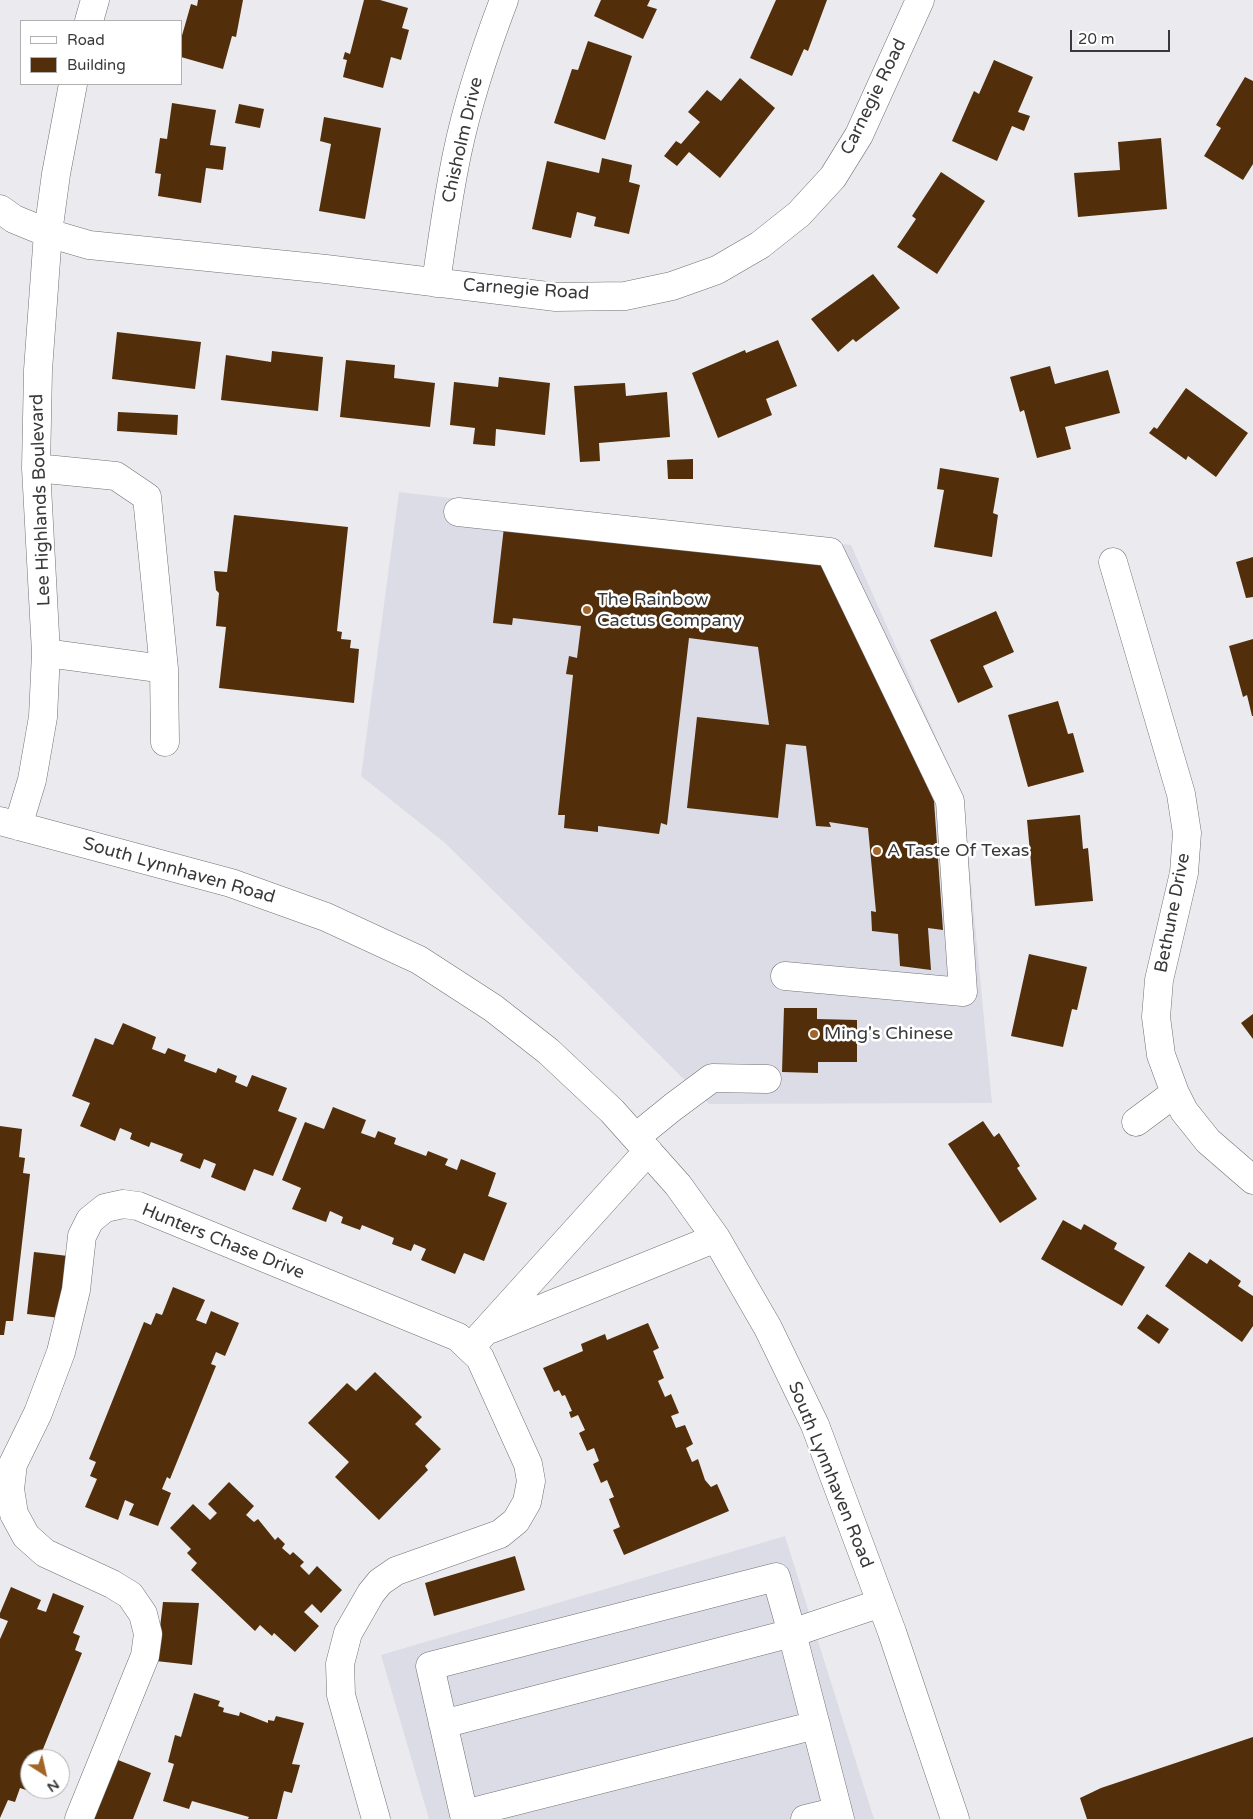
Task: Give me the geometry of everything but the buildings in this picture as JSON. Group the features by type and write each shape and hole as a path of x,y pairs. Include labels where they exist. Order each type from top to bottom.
{"street":[{"path":"89,20 95,0"},
{"name":"Chisholm Drive","path":"436,283 457,152 480,64 504,0"},
{"name":"Carnegie Road","path":"48,233 89,245 326,269 556,297 625,296 672,286 717,270 760,245 799,214 833,177 859,135 920,0"},
{"name":"Lee Highlands Boulevard","path":"9,823 32,780 43,717 46,653 36,468 38,370 48,233 56,174 73,85"},
{"path":"0,209 14,219 48,233"},
{"path":"36,468 116,476 147,497 164,669 165,742"},
{"path":"458,512 830,552 950,801 962,992 785,976"},
{"name":"Bethune Drive","path":"1113,562 1181,794 1186,833 1184,873 1159,980 1156,1018 1161,1055 1174,1093 1184,1111 1208,1140 1253,1180"},
{"path":"46,653 164,669"},
{"name":"South Lynnhaven Road","path":"9,823 231,883 326,917 419,960 493,1008 548,1051 612,1111 678,1185 716,1238 768,1328 815,1425 881,1603 955,1819"},
{"path":"478,1340 673,1107 712,1078 767,1078"},
{"path":"1136,1122 1174,1093"},
{"name":"Hunters Chase Drive","path":"78,1819 145,1656 148,1634 143,1614 130,1595 112,1584 45,1553 26,1536 14,1514 10,1489 13,1464 38,1413 61,1352 76,1290 82,1236 90,1220 105,1208 124,1204 138,1206 458,1337 478,1340 480,1358 528,1464 531,1481 527,1502 516,1521 500,1534 396,1571 380,1582 371,1593 348,1633 340,1664 341,1695 376,1819"},
{"path":"478,1340 716,1238"},
{"path":"805,1819 839,1815 792,1633 776,1577 430,1666 465,1816 816,1726"},
{"path":"443,1724 792,1633 881,1603"}],"shaded area":[{"path":"399,492 851,545 963,798 992,1103 709,1104 445,843 361,776"},
{"path":"785,1536 874,1819 429,1819 381,1655"}],"place":[{"name":"The Rainbow Cactus Company","path":"587,610"},
{"name":"A Taste Of Texas","path":"877,851"},
{"name":"Ming's Chinese","path":"814,1034"}]}
